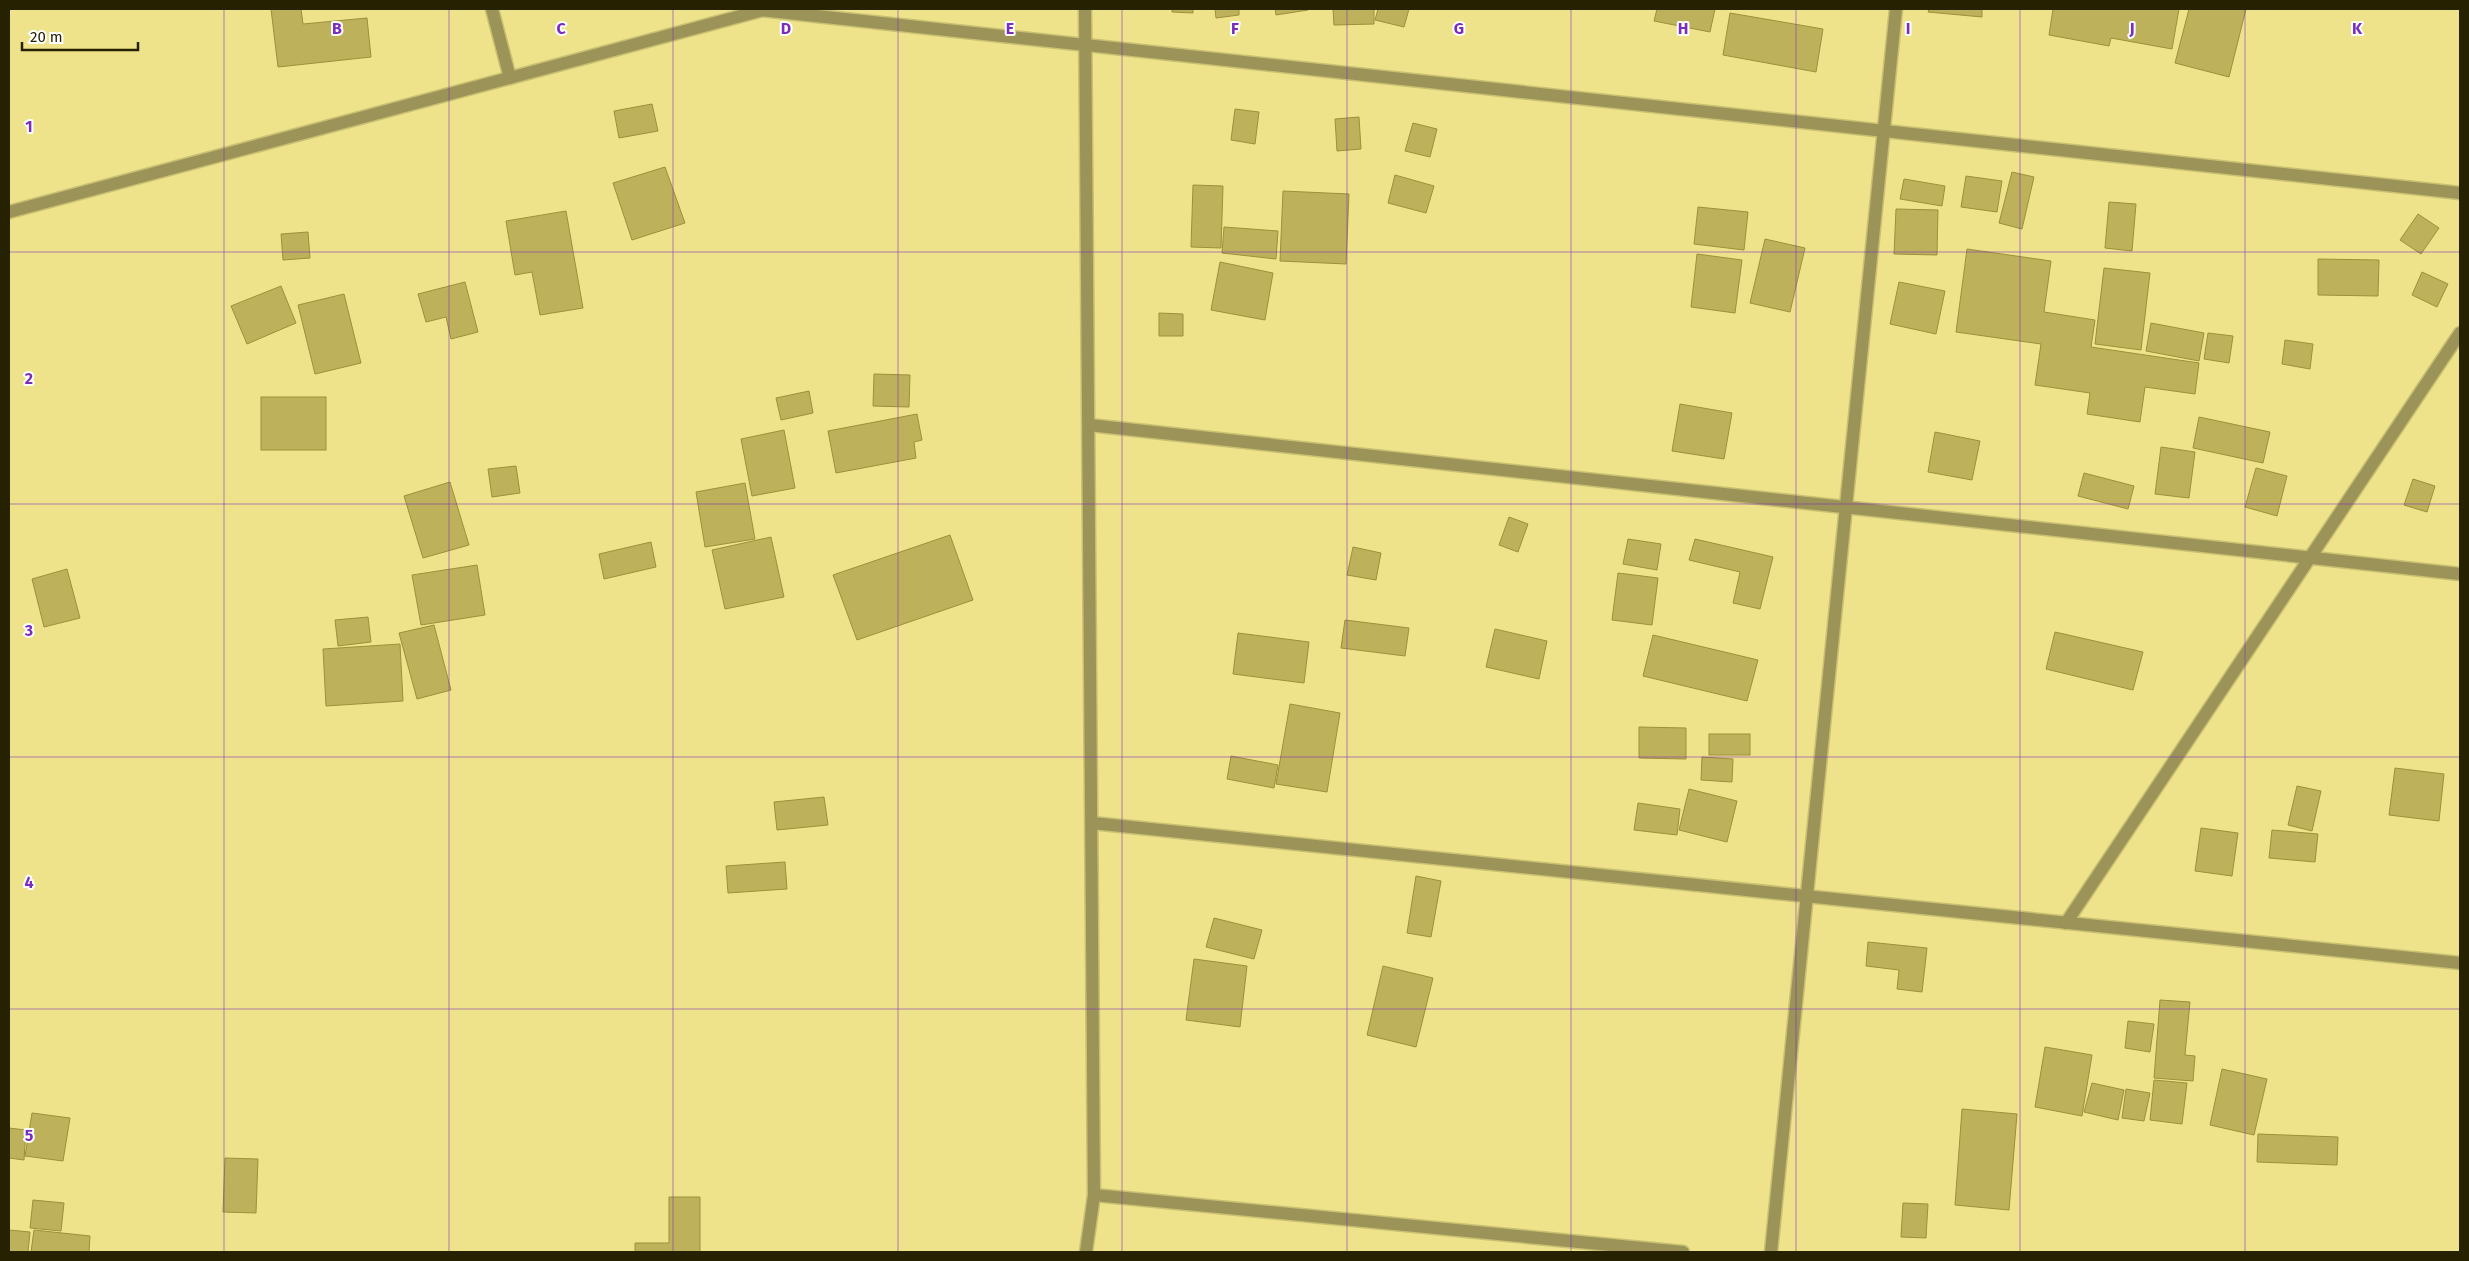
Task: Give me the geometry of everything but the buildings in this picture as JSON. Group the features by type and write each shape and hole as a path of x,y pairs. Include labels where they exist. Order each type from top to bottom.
{"street":[{"path":"492,9 510,78"},
{"path":"1085,9 1094,1195 1086,1252"},
{"path":"1770,1252 1896,9"},
{"path":"9,212 764,10 1085,46 2460,192"},
{"path":"2066,923 2460,333"},
{"path":"1089,425 2460,574"},
{"path":"1092,824 2460,963"},
{"path":"1094,1195 1683,1252"}]}
